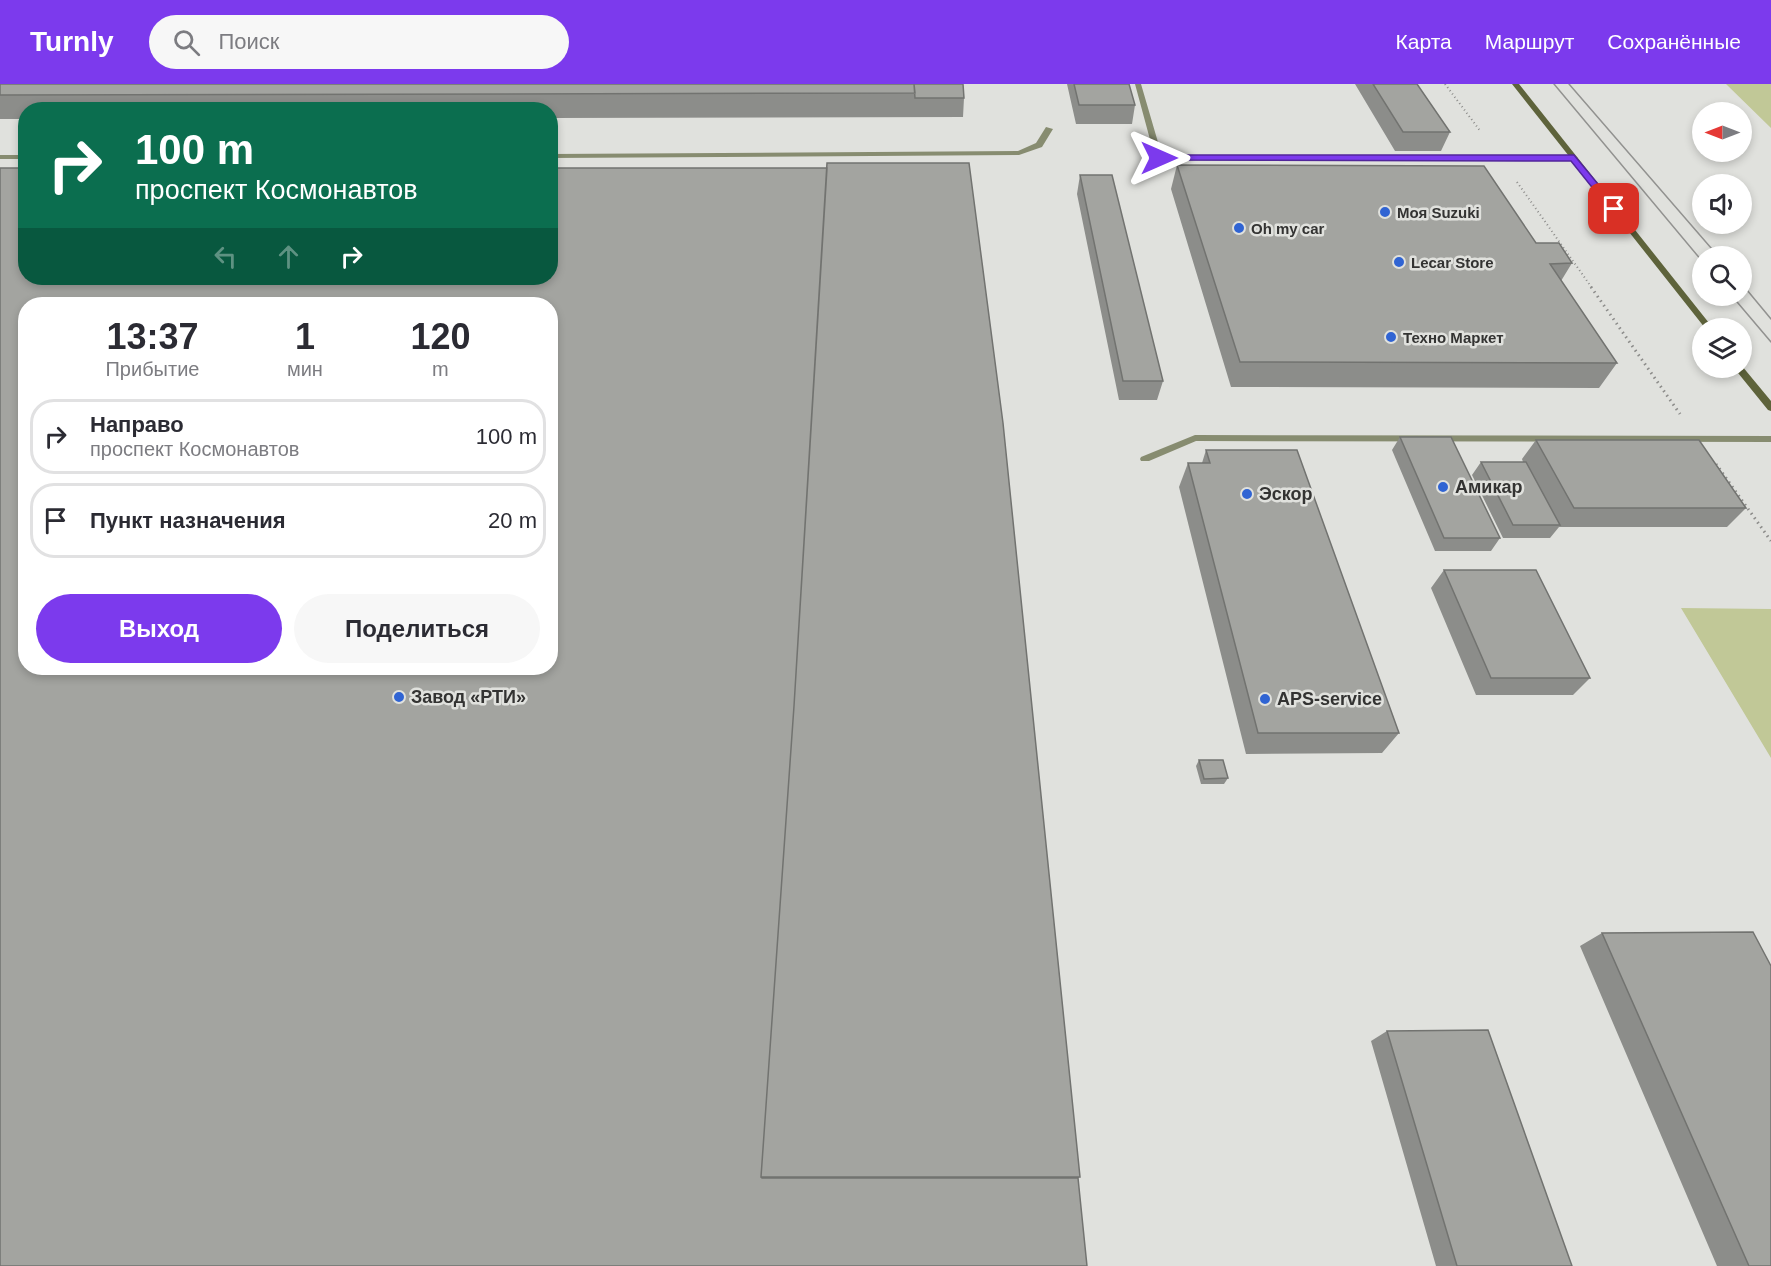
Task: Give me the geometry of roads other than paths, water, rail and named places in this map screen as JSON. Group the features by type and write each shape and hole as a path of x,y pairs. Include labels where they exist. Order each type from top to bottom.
{"main road":[{"path":"1515,84 1700,318"},
{"path":"1747,378 1771,408"}],"lane":[{"path":"1138,84 1159,158 1574,158"},
{"path":"558,156 1019,153 1039,145 1049,129"},
{"path":"0,157 18,157"},
{"path":"1145,459 1195,438 1771,439"}],"tram line":[{"path":"1554,84 1692,249"},
{"path":"1569,84 1709,246"},
{"path":"1752,296 1771,319"},
{"path":"1740,306 1771,342"}],"place":[{"name":"Моя Suzuki","path":"1385,212"},
{"name":"Oh my car","path":"1239,228"},
{"name":"Lecar Store","path":"1399,262"},
{"name":"Техно Маркет","path":"1391,337"},
{"name":"Амикар","path":"1443,487"},
{"name":"Эскор","path":"1247,494"},
{"name":"Завод «РТИ»","path":"399,697"},
{"name":"APS-service","path":"1265,699"}]}
